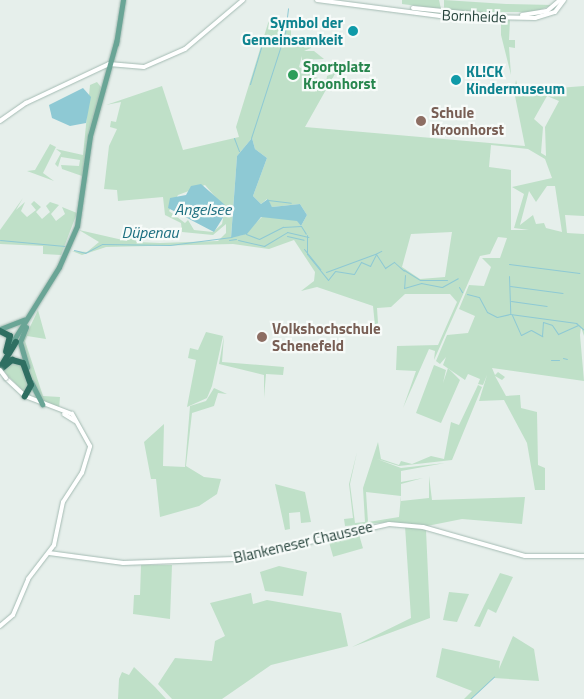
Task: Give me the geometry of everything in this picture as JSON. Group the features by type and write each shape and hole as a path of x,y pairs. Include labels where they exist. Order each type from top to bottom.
{"highway":[{"path":"0,330 10,336 6,352"},
{"path":"0,362 15,342"},
{"path":"0,369 15,342"},
{"path":"0,369 16,360 28,371 32,385 26,397"}],"main road":[{"path":"15,342 26,327 51,282 77,226 86,165 112,64 123,0"},
{"path":"0,121 21,105 112,64 125,66 155,64 195,43 243,0"},
{"name":"Bornheide","path":"317,0 426,14 476,17 538,16 557,11 564,0"},
{"name":"Bornheide","path":"344,0 435,12 538,16 560,0"},
{"path":"426,14 435,12"},
{"path":"476,17 487,14"},
{"path":"15,342 28,317 51,282"},
{"path":"0,330 28,317"},
{"path":"26,327 20,344 28,371"},
{"path":"0,369 6,378 26,397 68,415 79,424 90,441 89,453 62,502 49,554 28,579 13,615 0,626"},
{"path":"32,385 42,404"},
{"name":"Blankeneser Chaussee","path":"49,554 123,563 229,560 380,524 416,526 476,545 553,558 584,556"}],"green space":[{"path":"402,0 439,0 441,9 402,4"},
{"path":"444,0 553,5 534,12 461,12 444,9"},
{"path":"269,20 291,22 291,37 311,39 311,48 304,51 314,51 324,59 302,60 302,56 299,67 326,83 327,76 336,72 305,127 525,146 514,91 516,80 519,91 584,86 584,216 565,215 567,233 584,234 584,336 581,327 580,335 584,381 492,368 495,375 498,372 505,377 502,380 495,376 506,396 520,395 521,408 537,412 538,465 545,468 545,490 535,490 527,443 504,400 479,401 487,375 483,385 478,384 480,379 468,374 465,380 443,365 446,357 440,364 436,361 447,335 468,333 475,316 459,309 469,285 484,286 491,267 482,258 500,258 507,238 498,237 490,254 480,256 434,360 435,351 429,349 403,408 416,371 396,370 397,346 438,345 457,302 450,294 405,294 391,307 377,308 378,323 369,335 375,326 373,306 317,287 301,291 314,281 315,272 294,240 269,249 233,244 106,247 82,255 72,251 87,252 99,242 79,230 127,241 127,234 135,233 136,242 160,243 218,241 226,233 226,224 213,235 182,232 181,223 165,215 163,197 118,201 117,190 104,189 109,146 117,129 110,127 111,121 116,122 121,102 106,105 162,86 183,150 239,137 236,127","holes":["547,96 559,101 545,127 546,156 541,153 543,127 534,119","252,138 255,149 267,158 253,196 261,204 267,199 272,207 300,204 307,215 301,226 297,220 263,216 243,235 231,237 237,156","491,145 528,149 545,159 552,178 512,187 524,194 514,228 529,230 511,230 511,170 489,167","205,185 225,208 222,224 213,232 194,230 188,220 185,223 169,211 178,195","547,186 555,186 562,232 546,228 544,223 536,224 533,215 520,225 529,191 536,202","452,232 445,277 420,279 402,267 411,234"]},
{"path":"510,20 509,40 515,40 515,48 509,47 511,75 501,35 501,22"},
{"path":"97,82 101,87 82,176 62,169 61,165 79,166 80,160 61,157 58,167 55,164 61,153 56,149 83,155 90,85"},
{"path":"50,144 56,147 43,173 54,181 27,171 35,170"},
{"path":"23,198 16,210 25,202 21,211 27,217 36,210 31,204 34,201 41,207 36,212 42,219 50,212 46,206 50,202 59,205 51,214 56,221 65,214 62,207 77,213 61,255 43,254 43,246 0,244 0,230"},
{"path":"38,310 46,339 27,336 25,341 43,396 60,397 59,409 45,404 34,388 21,346"},
{"path":"206,332 223,336 212,386 207,398 187,407 196,360 188,358 190,348 198,350"},
{"path":"224,336 222,362 284,367 283,375 266,374 264,398 264,375 219,364"},
{"path":"13,362 22,364 30,381 24,392 2,370"},
{"path":"434,365 446,370 443,383 448,368 460,380 441,423 416,413"},
{"path":"478,385 482,387 452,460 399,466 377,459 401,468 445,463 401,471 401,482 423,478 401,484 401,496 401,501 429,498 429,476 432,500 525,497 522,524 462,519 427,526 391,522 345,526 344,519 353,518 349,484 357,452 350,484 355,523 365,522 363,488 378,442 381,459 399,465 401,461 412,464 431,456 444,459 451,422 459,425","holes":["366,492 401,496 399,517 368,522"]},
{"path":"214,388 227,394 218,393 214,406 192,413 186,466 204,477 221,479 217,494 199,506 160,517 156,479 151,479 144,442 164,424 163,466 185,467 190,406 206,401"},
{"path":"275,484 305,492 311,522 301,523 300,512 289,513 290,529 285,530"},
{"path":"405,526 426,530 430,618 352,647 411,618"},
{"path":"358,531 363,548 333,557 328,540"},
{"path":"141,565 172,565 170,619 133,614 134,595 140,595"},
{"path":"279,566 307,572 303,596 265,591 260,572"},
{"path":"500,573 513,577 496,613 488,609 480,627 474,626"},
{"path":"449,592 469,594 457,622 443,620"},
{"path":"251,593 253,604 267,600 341,613 348,646 271,665 222,699 172,699 158,684 175,658 212,661 215,641 225,636 210,603"},
{"path":"513,636 534,649 539,681 494,678 471,699 464,699 472,691 436,677 442,648 500,661 499,669"},
{"path":"134,667 166,699 118,699 119,679 122,672 129,675"}],"water":[{"path":"83,88 91,97 86,123 70,126 52,118 49,105"},
{"path":"252,138 255,149 267,158 253,196 261,204 268,199 272,207 300,204 307,215 301,226 297,221 261,217 247,234 231,238 237,156"},
{"name":"Angelsee","path":"201,184 225,205 224,216 214,232 168,208 170,198 186,195 191,186"}],"waterway":[{"path":"251,138 285,33 288,8"},
{"path":"250,84 263,41"},
{"path":"234,138 239,151"},
{"path":"268,200 291,203"},
{"name":"Düpenau","path":"301,226 306,234"},
{"path":"246,234 259,239 283,227 301,226"},
{"name":"Düpenau","path":"238,240 264,246 287,232 308,237"},
{"name":"Düpenau","path":"307,235 307,254 328,280 335,271 354,274 361,262 370,266 376,254 385,268 394,262 404,271"},
{"name":"Düpenau","path":"287,236 304,240"},
{"name":"Düpenau","path":"74,250 85,253 102,244 170,245 231,237"},
{"name":"Düpenau","path":"229,240 236,239"},
{"name":"Düpenau","path":"0,240 65,246"},
{"name":"Düpenau","path":"304,249 320,269"},
{"name":"Düpenau","path":"375,254 381,251"},
{"path":"326,272 375,254"},
{"path":"509,264 579,273"},
{"name":"Düpenau","path":"404,270 420,280 447,280"},
{"name":"Düpenau","path":"405,275 404,288 421,283 442,287 458,278"},
{"path":"509,276 510,314"},
{"path":"510,286 563,293"},
{"name":"Düpenau","path":"459,287 462,292"},
{"name":"Düpenau","path":"467,294 479,297 487,312 497,317 510,314 576,323 584,330"},
{"path":"511,301 547,306"},
{"name":"Düpenau","path":"512,315 521,335 531,330 542,336 543,322 552,325 558,334 578,325"},
{"path":"563,358 567,359"},
{"path":"551,360 559,360"},
{"path":"470,699 494,677"}],"place":[{"name":"Symbol der Gemeinsamkeit","path":"353,31"},
{"name":"Sportplatz Kroonhorst","path":"293,75"},
{"name":"KL!CK Kindermuseum","path":"456,80"},
{"name":"Schule Kroonhorst","path":"421,121"},
{"name":"Volkshochschule Schenefeld","path":"262,337"}]}
